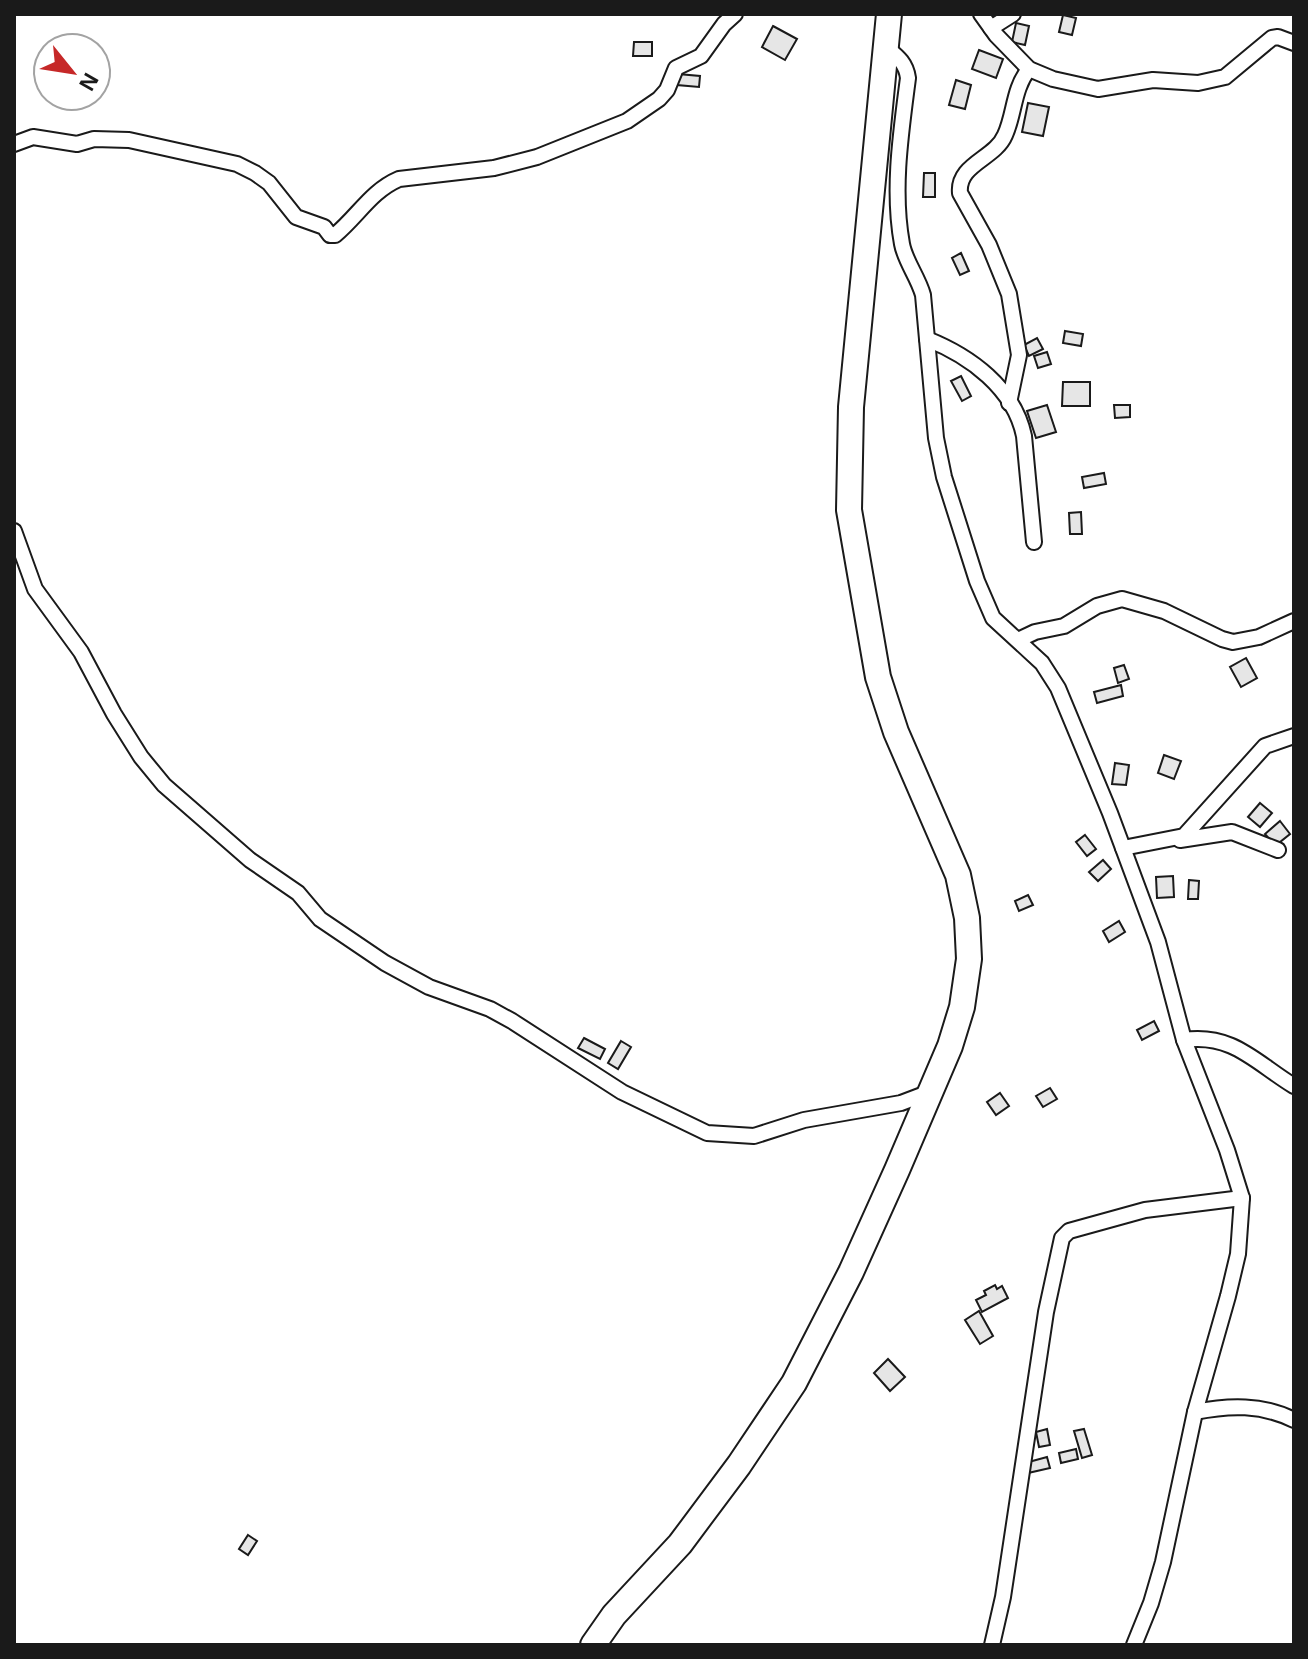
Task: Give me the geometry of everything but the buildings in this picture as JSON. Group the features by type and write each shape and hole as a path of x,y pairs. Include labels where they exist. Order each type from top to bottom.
{"highway":[{"path":"593,1645 614,1615 689,1532 794,1383 851,1272 930,1092 962,1007 969,959 967,918 958,875 896,732 878,677 849,510 851,407 889,14"}],"street":[{"path":"14,144 33,137 77,144 94,139 129,140 237,164 269,183 296,217 316,223 330,235 335,235 377,192 399,179 494,168 537,157 585,135 627,121 659,99 667,90 676,68 701,56 735,14"},
{"path":"981,14 1014,56 1029,69 1053,79 1098,89 1165,79 1198,83 1225,77 1272,38 1294,43"},
{"path":"991,28 1013,14"},
{"path":"886,47 902,60 908,78 898,168 902,247 918,277 923,295 936,438 958,523 985,605 1002,629 1042,663 1058,688 1158,942 1184,1040 1242,1198 1238,1254 1195,1412 1163,1562 1134,1645"},
{"path":"1009,403 1019,355 1009,294 985,237 960,193 959,184 963,174 1000,145 1019,85 1029,69"},
{"path":"927,339 944,346 984,372 999,386 1020,421 1034,542"},
{"path":"14,531 35,589 81,652 141,757 164,785 250,860 298,893 320,919 385,963 429,987 490,1009 622,1092 707,1133 754,1136 833,1112 901,1103 930,1092"},
{"path":"1018,640 1064,626 1097,606 1122,599 1164,611 1233,642 1259,637 1294,621"},
{"path":"1175,839 1191,830 1265,746 1294,736"},
{"path":"1123,848 1232,832 1278,850"},
{"path":"1184,1040 1204,1037 1236,1047 1294,1086"},
{"path":"992,1645 1003,1597 1046,1312 1062,1238 1069,1231 1145,1210 1242,1198"},
{"path":"1195,1412 1238,1406 1278,1412 1294,1420"}]}
